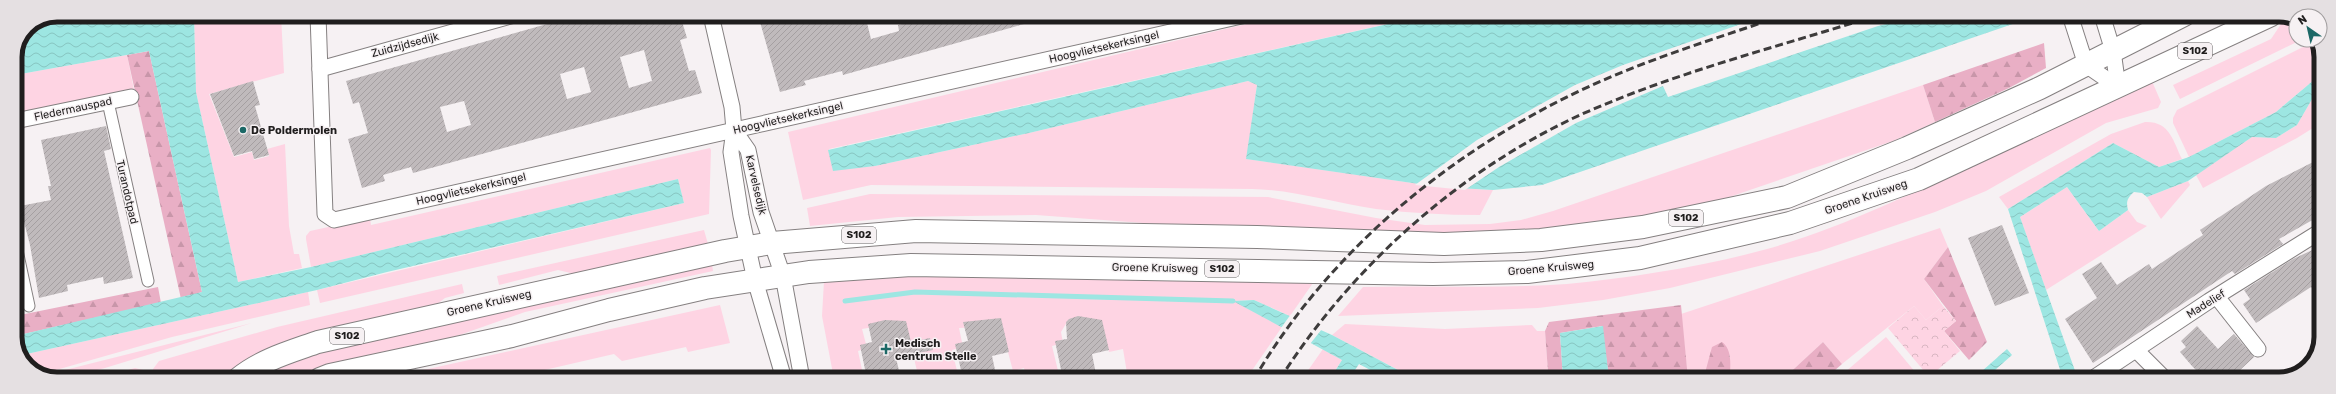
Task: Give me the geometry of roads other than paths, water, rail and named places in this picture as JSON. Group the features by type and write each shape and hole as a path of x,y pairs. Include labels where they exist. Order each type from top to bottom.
{"main road":[{"name":"Groene Kruisweg","path":"248,372 283,354 318,342 748,246 772,243 916,231 1257,237 1444,244 1541,240 1643,227 1787,197 1907,148 2086,65 2170,22"},
{"name":"Groene Kruisweg","path":"340,372 512,336 609,310 705,288 783,276 911,264 1433,274 1527,272 1640,258 1790,223 1919,179 2256,22"}],"street":[{"path":"318,22 320,69"},
{"name":"Zuidzijdsedijk","path":"320,69 489,22"},
{"name":"Karvelsedijk","path":"713,22 732,108 734,130 731,152 741,216 748,246"},
{"name":"Hoogvlietsekerksingel","path":"320,69 325,214 334,220 1215,22"},
{"path":"2072,22 2086,65 2118,87"},
{"path":"2104,22 2113,51 2118,87"},
{"name":"Fledermauspad","path":"22,120 131,97"},
{"name":"Turandotpad","path":"108,102 148,281"},
{"name":"Karvelsedijk","path":"734,130 748,150 761,212 772,243"},
{"name":"Madelief","path":"2103,372 2314,235"},
{"path":"772,243 783,276 801,372"},
{"path":"748,246 755,280 782,372"},
{"path":"22,274 29,306"},
{"path":"2217,297 2258,349"},
{"path":"2136,350 2157,372"}],"water":[{"path":"194,22 196,92 238,282 311,267 678,179 684,203 387,272 317,290 27,354 23,344 22,334 202,292 149,51 22,74 23,50 28,38 32,32 50,23"},
{"path":"1397,22 2019,22 1542,185 1493,190 1440,187 1246,159 1257,85 1248,81 1029,133 875,166 833,171 828,150"},
{"path":"2314,80 2314,96 2297,125 2276,138 2252,137 2188,181 2147,197 2142,193 2134,192 2128,200 2128,210 2099,231 2067,187 2020,217 2075,372 2061,372 2008,209 2113,143 2159,167 2189,157 2276,112"},
{"path":"1254,300 1332,335 1402,372 1374,372 1359,364 1354,372 1334,372 1342,360 1233,301"},
{"path":"1603,326 1608,372 1563,372 1560,333"},
{"path":"2007,349 2012,355 1993,372 1981,372"}],"waterway":[{"path":"845,301 915,292 1233,301"}],"railway":[{"path":"1259,372 1288,328 1326,280 1368,236 1414,195 1463,158 1515,125 1569,96 1645,63 1764,22"},
{"path":"1285,372 1308,338 1340,298 1374,261 1451,193 1492,164 1536,138 1580,115 1616,100 1690,73 1855,22"}],"place":[{"name":"De Poldermolen","path":"243,130"},
{"name":"Medisch centrum Stelle","path":"886,349"}]}
